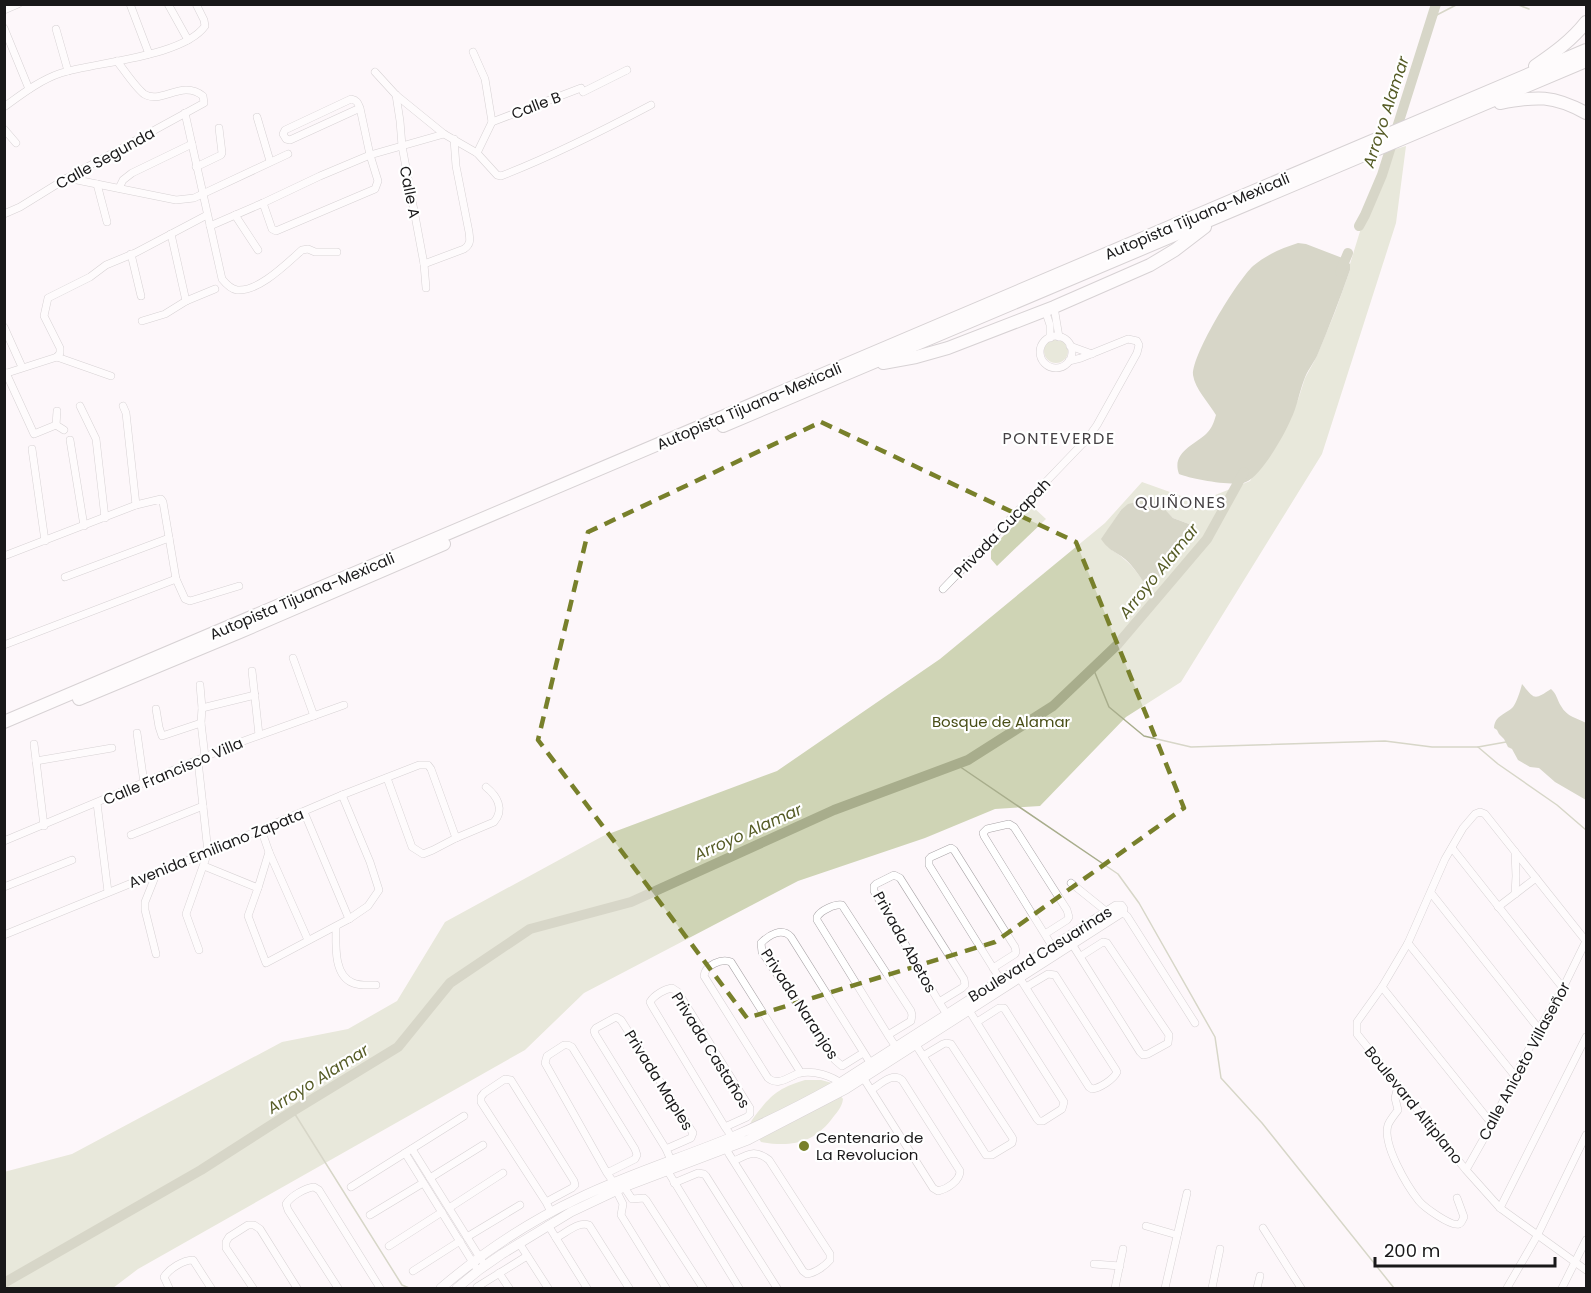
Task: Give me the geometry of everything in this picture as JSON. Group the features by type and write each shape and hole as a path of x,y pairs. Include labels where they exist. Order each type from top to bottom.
{"highway":[{"path":"1494,89 1556,52 1587,22"},
{"path":"1494,89 1587,50"},
{"path":"1468,107 1587,61"},
{"name":"Autopista Tijuana-Mexicali","path":"4,722 1468,107 1494,89"},
{"path":"1468,107 1547,98 1587,113"},
{"name":"Autopista Tijuana-Mexicali","path":"4,731 1215,218 1341,160"},
{"path":"867,365 897,361 948,348 1049,309 1150,265 1175,250 1215,218"}],"street":[{"path":"4,10 18,4"},
{"path":"130,4 149,54"},
{"path":"168,4 188,40"},
{"path":"4,106 29,89 68,71 149,54 188,40 197,35 205,26 196,4"},
{"path":"4,28 29,89"},
{"path":"56,29 68,71"},
{"name":"Calle B","path":"473,52 485,79 492,122 477,153"},
{"name":"Calle Segunda","path":"6,212 20,207 67,178 204,103 200,93 190,89 155,97 145,94 117,61"},
{"name":"Calle B","path":"492,122 582,90 627,70"},
{"path":"375,72 396,95 444,135 477,153 493,173 501,176 539,162 651,105"},
{"name":"Calle A","path":"396,95 402,146 424,264 426,288"},
{"path":"263,203 274,231 375,189 378,181 360,108 355,100 351,99 285,130 283,134 286,139 290,140 360,108"},
{"path":"185,113 222,279 230,287 237,290 254,287 302,250 337,252"},
{"path":"257,117 270,161"},
{"path":"196,167 221,155 219,128"},
{"path":"4,129 16,143"},
{"path":"210,226 370,155 444,135"},
{"path":"424,264 464,249 469,246 470,242 456,166 454,139"},
{"path":"119,188 123,180 132,173 192,144"},
{"path":"67,178 176,200 186,200 288,154"},
{"path":"97,184 107,222"},
{"path":"57,357 60,348 44,316 48,298 90,277 106,265 207,215"},
{"path":"235,215 258,250"},
{"path":"171,234 186,301"},
{"path":"131,254 141,296"},
{"path":"142,321 165,314 186,301 215,290"},
{"path":"1049,309 1059,337"},
{"path":"1049,309 1050,338"},
{"path":"4,327 22,367"},
{"path":"1069,361 1070,346 1066,340 1059,337 1050,338 1042,344 1041,358 1048,365 1057,368 1069,361 1092,354"},
{"name":"Privada Cucapah","path":"943,589 1087,439 1131,366 1139,345 1137,340 1128,339 1092,354"},
{"path":"1070,346 1092,354"},
{"path":"56,425 34,434 5,373 57,357 111,376"},
{"path":"80,406 96,439 105,518"},
{"path":"123,406 126,413 136,506"},
{"path":"56,425 57,411"},
{"path":"56,425 64,430"},
{"path":"70,440 84,526"},
{"path":"32,449 45,541"},
{"path":"4,556 136,506 161,499 176,579 185,599 190,602 239,586"},
{"path":"65,577 169,538"},
{"path":"4,645 176,579"},
{"path":"293,658 314,716"},
{"path":"252,671 259,735"},
{"path":"199,950 186,914 208,852 203,806 200,685"},
{"path":"202,708 255,695"},
{"name":"Calle Francisco Villa","path":"4,841 259,735 344,705"},
{"path":"156,709 162,736 201,723"},
{"path":"137,733 144,783"},
{"path":"34,744 44,826"},
{"path":"36,761 112,748"},
{"name":"Avenida Emiliano Zapata","path":"4,935 342,795 423,764 428,765 431,769 456,838"},
{"path":"387,778 411,847 423,854 494,822 498,817 497,800 486,787"},
{"path":"269,852 248,916 266,963 349,919 368,906 379,891 370,862 342,795"},
{"path":"98,802 108,892"},
{"path":"131,835 203,806"},
{"path":"304,812 349,919"},
{"name":"Boulevard Altiplano","path":"1480,812 1475,814 1463,828 1408,943 1382,987 1357,1022 1357,1034 1466,1170 1500,1208 1587,1270"},
{"name":"Calle Aniceto Villaseñor","path":"1466,1170 1586,941 1485,814 1480,812"},
{"path":"1045,934 1069,917 1067,910 1014,827 1009,824 987,829 983,833 984,836 1052,946"},
{"path":"261,829 308,940"},
{"path":"993,968 1015,954 1016,947 954,850 951,848 931,857 929,866 993,968 1000,979"},
{"path":"1452,848 1563,988"},
{"path":"1515,852 1515,894"},
{"path":"4,887 72,860"},
{"path":"204,866 258,888"},
{"path":"156,954 145,902 157,872"},
{"name":"Privada Abetos","path":"939,1002 962,988 965,985 964,979 900,878 894,875 876,884 874,891 939,1002 946,1013"},
{"path":"1498,907 1536,878"},
{"path":"1071,884 1107,912"},
{"path":"1431,893 1539,1029"},
{"path":"888,1035 911,1022 911,1011 842,905 836,905 819,913 817,920 888,1035 896,1047"},
{"name":"Boulevard Casuarinas","path":"441,1288 457,1284 479,1264 551,1212 577,1198 618,1186 667,1170 748,1140 796,1116 844,1086 871,1064 946,1013 966,1006 1019,977 1122,912 1123,909 1119,905 1000,979 966,1006 916,1045 864,1078 844,1086 797,1107 732,1137 671,1160 618,1186 479,1264"},
{"path":"1122,912 1127,916 1195,1023"},
{"path":"336,927 336,946 343,976 359,985 376,985"},
{"name":"Privada Naranjos","path":"863,1053 842,1066 835,1060 762,952 761,943 764,940 783,932 791,937 871,1064"},
{"path":"1072,944 1140,1052 1148,1054 1168,1043 1169,1035 1107,943 1103,942 1081,956"},
{"path":"1408,943 1515,1076"},
{"path":"801,1072 731,962 724,960 707,968 704,976 768,1078 776,1082 801,1072 812,1072 826,1076 844,1086"},
{"path":"1019,977 1089,1087 1098,1088 1115,1076 1116,1070 1055,975 1048,974 1026,987"},
{"path":"1382,987 1492,1124"},
{"name":"Privada Castaños","path":"726,1127 747,1117 750,1114 750,1108 678,992 669,988 653,997 650,1002 732,1137"},
{"path":"966,1006 1039,1122 1062,1109 1064,1102 1004,1008 999,1008 977,1022"},
{"name":"Privada Maples","path":"666,1149 691,1138 693,1133 621,1020 616,1017 612,1018 596,1028 595,1034 671,1160"},
{"path":"1500,1208 1586,1041"},
{"path":"916,1045 923,1056 986,1155 992,1155 1011,1143 1012,1137 951,1044 946,1042 923,1056"},
{"path":"607,1173 635,1159 637,1155 635,1149 572,1047 564,1045 546,1056 545,1063 607,1173 633,1198 646,1200 703,1288"},
{"path":"864,1078 871,1090 933,1188 941,1191 957,1180 960,1171 902,1080 899,1077 891,1077 871,1090"},
{"path":"546,1202 572,1188 575,1185 574,1180 512,1080 506,1079 483,1093 482,1102 551,1212"},
{"path":"1398,1086 1395,1098 1398,1110 1388,1123 1387,1139 1403,1175 1419,1201 1428,1210 1458,1225 1464,1217 1457,1198"},
{"path":"351,1187 464,1116"},
{"path":"1507,1288 1537,1236 1587,1135"},
{"path":"430,1178 483,1146"},
{"path":"726,1148 734,1161 803,1271 811,1274 827,1263 830,1260 830,1254 769,1160 755,1153 748,1153 734,1161"},
{"path":"412,1149 430,1178 445,1210"},
{"path":"405,1153 479,1264"},
{"path":"667,1170 740,1288"},
{"path":"389,1246 503,1173"},
{"path":"674,1183 698,1173 706,1176 777,1288"},
{"path":"370,1215 423,1183"},
{"path":"618,1186 623,1204 621,1215 666,1288"},
{"path":"338,1288 286,1204 310,1188 314,1187 319,1190 380,1288"},
{"path":"1164,1288 1187,1193"},
{"path":"413,1271 520,1205"},
{"path":"556,1238 580,1224 589,1225 629,1288"},
{"path":"253,1288 226,1248 229,1237 248,1225 254,1225 260,1229 297,1288"},
{"path":"548,1225 587,1288"},
{"path":"1146,1226 1177,1235"},
{"path":"1263,1227 1301,1288"},
{"path":"1562,1288 1587,1240"},
{"path":"519,1243 548,1288"},
{"path":"1115,1288 1123,1249"},
{"path":"1212,1288 1220,1249"},
{"path":"477,1287 527,1256"},
{"path":"170,1288 164,1277 167,1272 188,1260 193,1260 211,1288"},
{"path":"1094,1264 1120,1266"},
{"path":"499,1273 509,1288"},
{"path":"1257,1288 1260,1276"}],"highlighted area":[{"path":"821,422 1076,542 1184,808 995,942 747,1018 538,740 588,532"}],"green space":[{"name":"Bosque de Alamar","path":"1406,146 1396,223 1322,454 1181,682 1126,717 1040,806 995,809 925,838 798,881 584,993 525,1050 138,1269 113,1288 5,1288 4,1172 72,1154 282,1042 348,1029 397,1001 445,922 603,836 777,771 940,659 1105,523 1142,482 1198,502 1250,481 1298,400 1305,378 1316,358 1350,270 1365,215 1382,175 1389,151","holes":["1160,504 1173,518 1189,524 1188,539 1174,560 1147,586 1131,565 1102,539 1121,510"]},
{"path":"1056,339 1065,342 1068,351 1065,360 1056,363 1047,360 1044,351 1047,342"},
{"path":"1033,507 1046,519 997,566 991,559 991,548"},
{"path":"805,1080 832,1083 843,1099 831,1120 816,1134 800,1142 782,1144 761,1142 750,1124 752,1120 774,1094 787,1086"}],"water":[{"path":"1298,243 1345,259 1350,264 1350,270 1317,356 1305,377 1288,426 1259,472 1246,482 1223,483 1179,474 1177,466 1181,455 1209,431 1216,415 1199,391 1193,375 1207,335 1253,266 1274,252"},
{"path":"1149,499 1160,504 1173,518 1189,524 1189,537 1176,558 1147,587 1128,562 1101,539 1121,510 1128,504"},
{"path":"1522,684 1535,697 1551,689 1566,713 1586,723 1586,800 1555,782 1539,768 1530,767 1518,760 1494,728 1498,718 1514,705"}],"waterway":[{"name":"Arroyo Alamar","path":"1359,226 1382,175 1436,4"},
{"path":"1431,18 1458,4"},
{"path":"1516,4 1529,9"},
{"name":"Arroyo Alamar","path":"1340,272 1348,253"},
{"name":"Arroyo Alamar","path":"4,1283 201,1170 398,1047 450,983 530,929 631,902 834,810 968,760 1053,706 1117,645 1207,539 1244,472"},
{"path":"1093,668 1109,707 1144,736 1191,747 1385,741 1432,747 1478,747 1498,764 1557,805 1586,830"},
{"path":"1478,747 1506,742"},
{"path":"956,764 1118,874 1139,903 1215,1037 1221,1078 1262,1123 1394,1288"},
{"path":"293,1111 402,1285 409,1288"}],"place":[{"name":"Centenario de La Revolucion","path":"804,1146"}],"district":[{"name":"PONTEVERDE","path":"1059,438"},
{"name":"QUIÑONES","path":"1181,502"}]}
